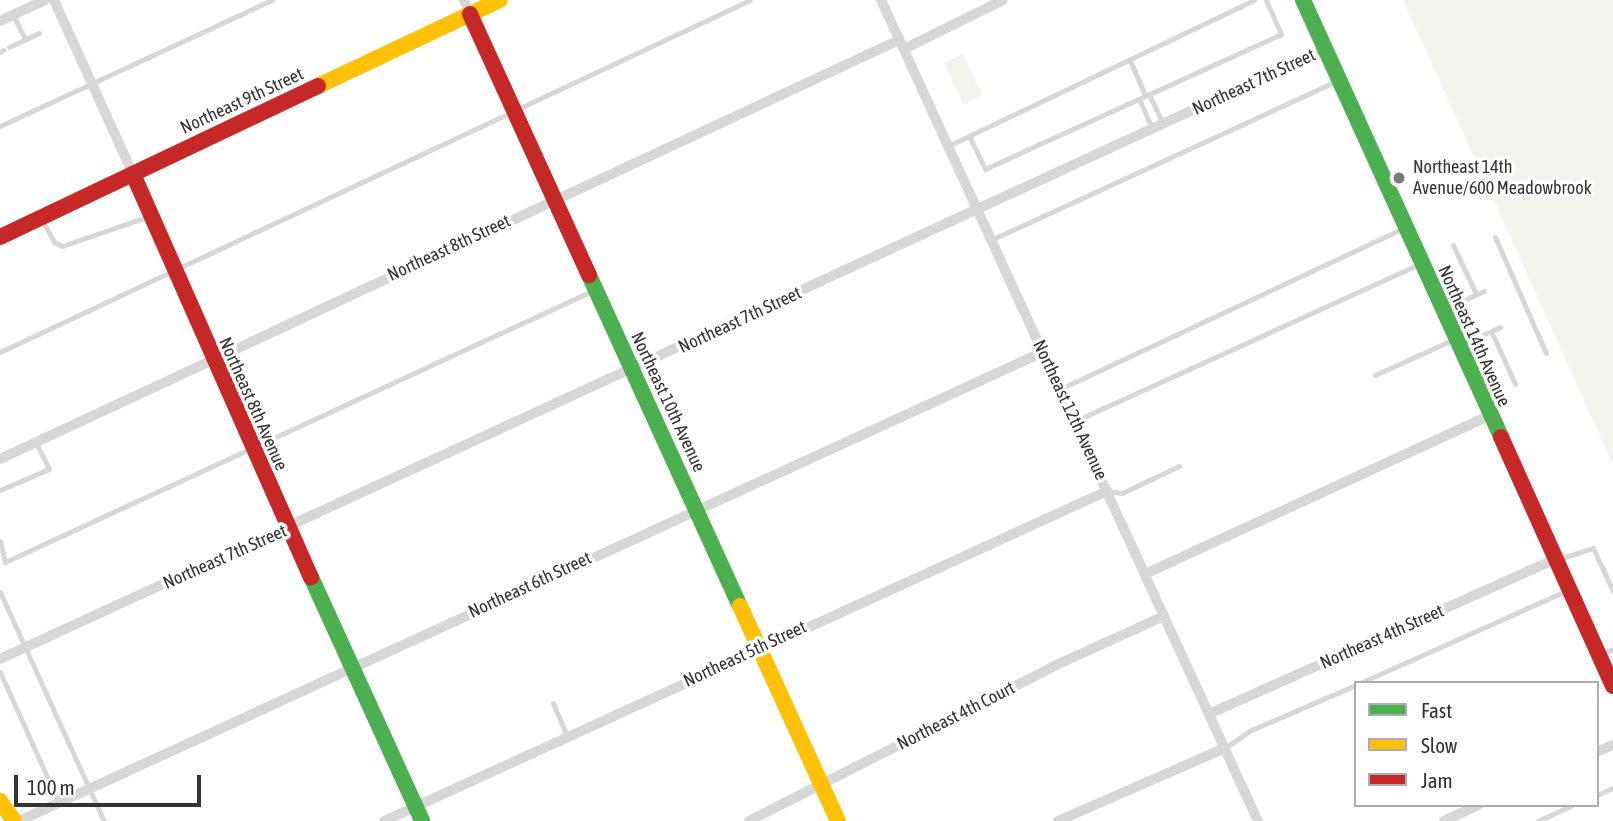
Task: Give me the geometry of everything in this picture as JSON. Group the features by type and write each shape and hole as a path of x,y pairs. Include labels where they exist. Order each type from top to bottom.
{"street":[{"path":"0,20 45,0"},
{"name":"Northeast 8th Avenue","path":"54,0 133,174 251,447 419,814"},
{"name":"Northeast 9th Street","path":"0,237 133,174 467,7 500,0"},
{"name":"Northeast 12th Avenue","path":"881,0 980,209 1042,352 1258,821"},
{"name":"Northeast 8th Street","path":"0,458 553,200 1003,0"},
{"name":"Northeast 14th Avenue","path":"1303,0 1441,311 1569,589 1606,652 1613,686"},
{"name":"Northeast 10th Avenue","path":"467,7 838,821"},
{"name":"Northeast 7th Street","path":"0,659 1325,49"},
{"name":"Northeast 6th Street","path":"17,821 1042,352"},
{"path":"1145,574 1489,416"},
{"name":"Northeast 5th Street","path":"384,821 419,814 568,736 1107,491"},
{"name":"Northeast 4th Street","path":"1209,715 1556,559"},
{"name":"Northeast 4th Court","path":"750,821 1040,673 1164,616"},
{"path":"1058,821 1225,748"},
{"path":"0,801 17,821"},
{"path":"1444,821 1475,807"}],"lane":[{"path":"0,126 272,0"},
{"path":"0,352 750,0"},
{"path":"950,145 1254,0"},
{"path":"969,136 985,169 1280,34 1266,0"},
{"path":"13,15 26,39"},
{"path":"4,50 39,33"},
{"path":"1130,60 1158,127"},
{"path":"993,239 1340,80"},
{"path":"1144,96 1158,127"},
{"path":"41,217 54,242 62,246 151,216"},
{"path":"1060,389 1405,228"},
{"path":"1495,237 1546,352"},
{"path":"1454,245 1476,294"},
{"path":"1075,421 1420,263"},
{"path":"1506,281 1513,277"},
{"path":"0,541 2,563 595,290"},
{"path":"1441,311 1484,291"},
{"path":"1522,318 1530,314"},
{"path":"1375,375 1500,327"},
{"path":"1491,331 1515,384"},
{"path":"0,491 49,469 36,442"},
{"path":"1107,491 1122,493 1179,466"},
{"path":"1556,559 1593,548 1613,591"},
{"path":"1365,681 1569,589"},
{"path":"0,592 104,821"},
{"path":"0,672 59,803"},
{"path":"1225,748 1249,731 1354,686"},
{"path":"553,703 568,736"},
{"path":"1538,821 1569,807"}],"shaded area":[{"path":"1403,0 1613,0 1613,464"},
{"path":"963,54 982,95 963,104 944,63"}],"traffic: fast":[{"path":"1303,0 1501,437"},
{"path":"589,275 740,606"},
{"path":"311,577 422,821"}],"traffic: slow":[{"path":"318,86 500,0"},
{"path":"740,606 838,821"},
{"path":"0,801 14,821"}],"traffic: jam":[{"path":"470,14 589,275"},
{"path":"0,237 318,86"},
{"path":"133,174 311,577"},
{"path":"1501,437 1613,686"}],"place":[{"name":"Northeast 14th Avenue/600 Meadowbrook","path":"1399,178"}]}
